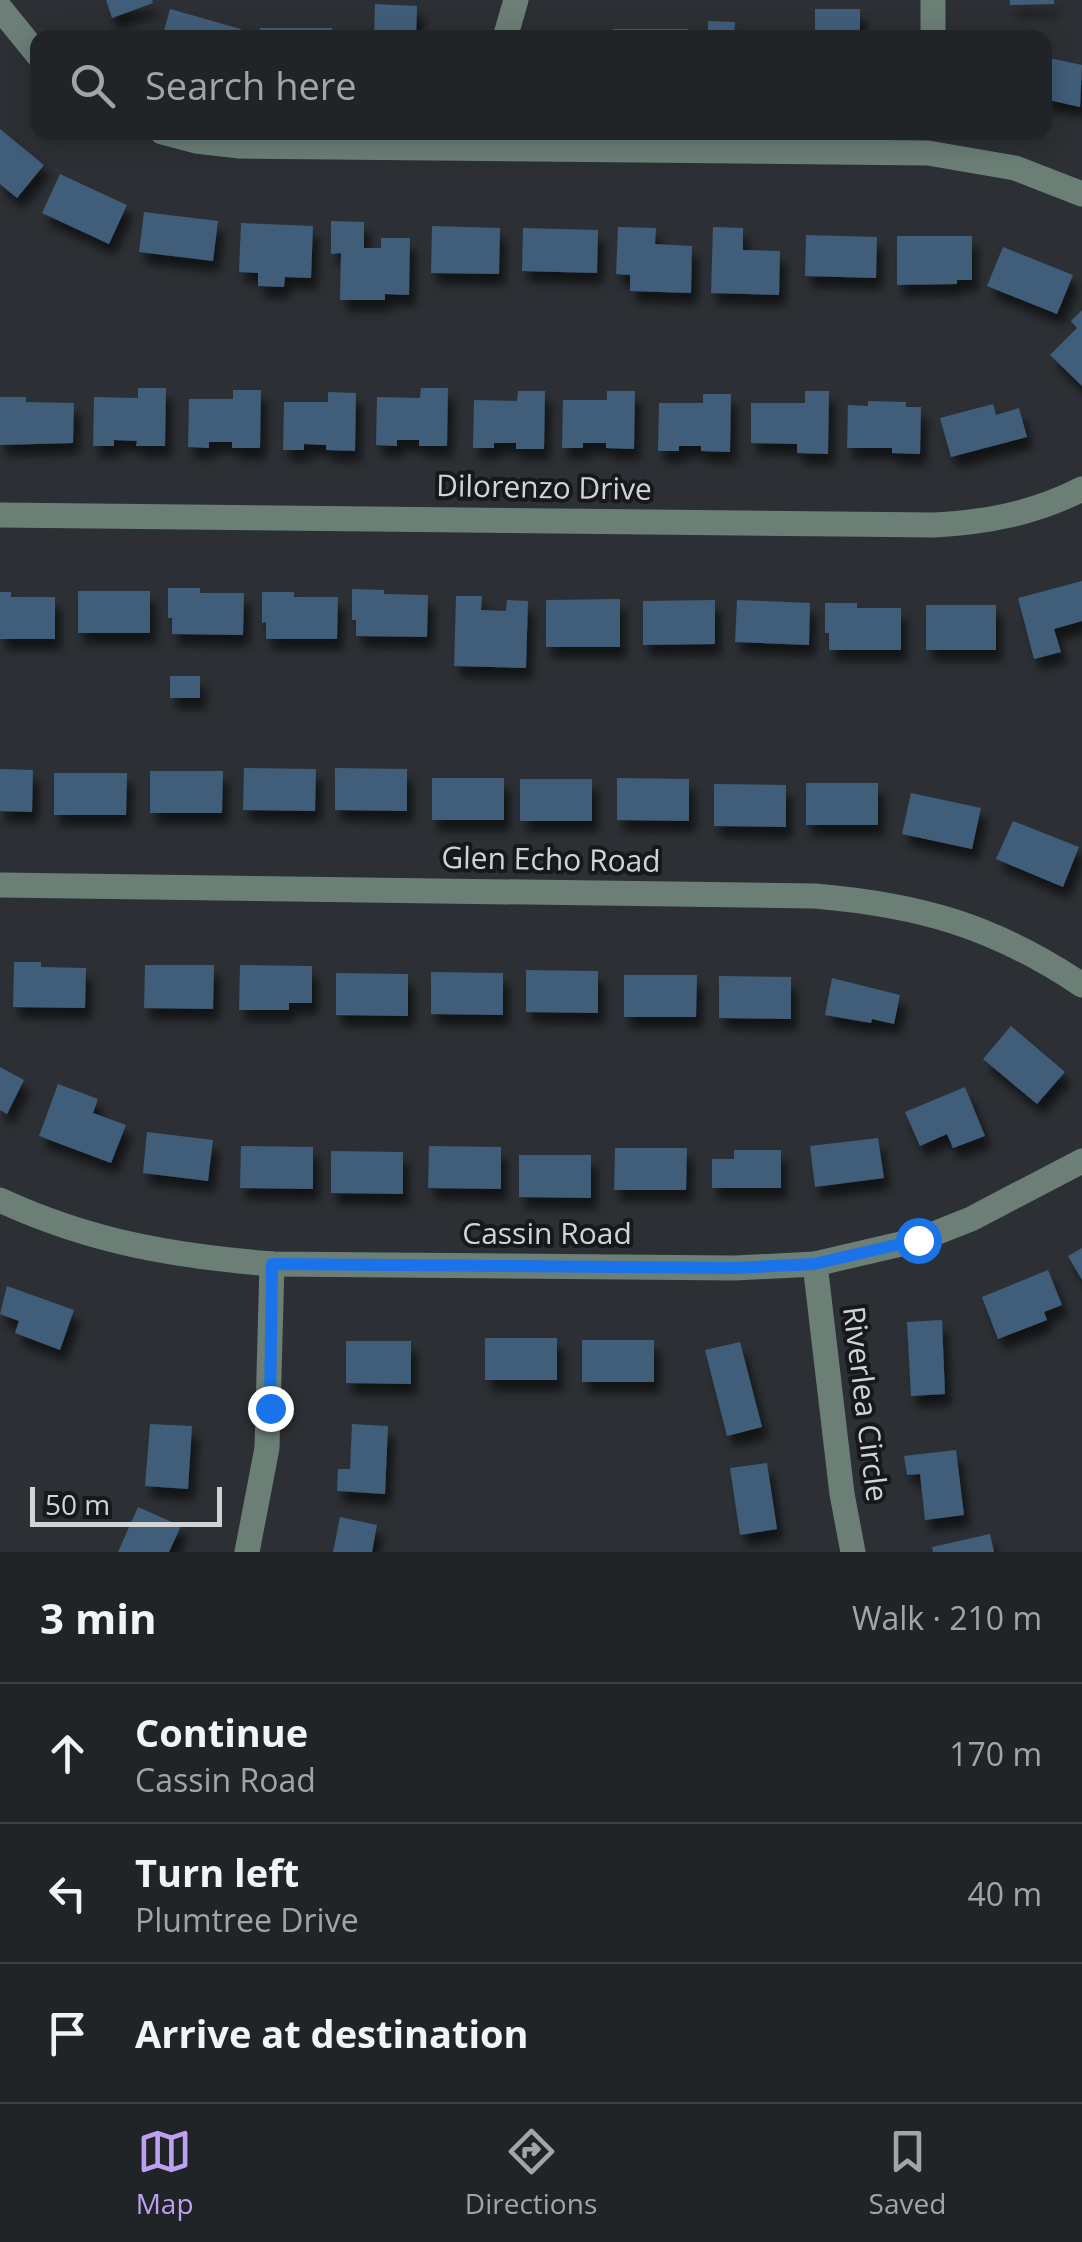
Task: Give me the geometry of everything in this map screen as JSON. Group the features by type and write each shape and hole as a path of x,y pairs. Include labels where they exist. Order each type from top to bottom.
{"street":[{"path":"507,30 516,0"},
{"path":"933,0 933,30"},
{"path":"0,8 30,45"},
{"path":"189,140 240,146 487,140 928,143 1015,168 1082,194"},
{"name":"Dilorenzo Drive","path":"0,515 936,526 1024,513 1082,489"},
{"name":"Glen Echo Road","path":"0,885 815,896 868,900 916,908 1007,940 1082,984"},
{"name":"Cassin Road","path":"0,1200 42,1220 149,1251 272,1264 734,1268 814,1264 918,1240 970,1219 1082,1161"},
{"path":"247,1552 267,1448 272,1264"},
{"name":"Riverlea Circle","path":"814,1264 842,1494 853,1552"}],"building":[{"path":"106,0 152,0 153,3 112,18"},
{"path":"1010,0 1054,0 1054,4 1010,5"},
{"path":"375,4 417,6 416,30 374,30"},
{"path":"170,9 241,29 241,30 164,30"},
{"path":"815,9 860,9 860,30 815,30"},
{"path":"708,21 735,22 734,30 708,30"},
{"path":"260,28 332,28 332,30"},
{"path":"613,29 688,29 688,30"},
{"path":"1052,59 1082,65 1080,107 1052,101"},
{"path":"0,129 44,165 17,198 0,184"},
{"path":"60,174 127,205 109,244 42,213"},
{"path":"144,212 218,221 213,261 139,252"},
{"path":"331,221 364,222 364,248 381,248 381,238 410,238 409,295 385,294 385,300 340,300 341,253 331,254"},
{"path":"241,223 313,226 311,278 285,277 284,287 258,286 258,273 239,272"},
{"path":"432,226 500,228 499,274 431,273"},
{"path":"618,227 656,228 655,244 692,246 691,293 630,291 630,275 616,274"},
{"path":"713,227 743,228 743,250 780,251 779,295 711,293"},
{"path":"523,228 598,230 597,273 522,271"},
{"path":"806,235 877,237 876,278 805,276"},
{"path":"897,236 972,236 972,280 897,285"},
{"path":"1003,247 1073,275 1057,314 987,286"},
{"path":"1082,310 1082,386 1050,355 1077,328 1071,321"},
{"path":"138,388 166,388 165,446 136,446 137,441 114,440 114,446 93,446 94,397 138,398"},
{"path":"421,388 448,388 447,446 419,446 419,440 397,440 397,446 376,445 377,397 420,398"},
{"path":"233,390 261,390 260,448 232,448 232,442 209,442 209,448 188,447 189,399 233,399"},
{"path":"518,391 545,391 544,449 516,449 516,443 473,448 474,400 517,401"},
{"path":"607,391 635,391 634,449 606,448 606,443 562,448 563,400 607,400"},
{"path":"805,391 829,391 828,454 797,453 797,444 751,443 751,403 805,403"},
{"path":"328,392 356,393 355,451 304,444 304,450 283,450 284,402 328,402"},
{"path":"703,394 731,394 730,452 701,451 701,446 658,451 659,403 703,403"},
{"path":"0,397 74,403 73,443 0,445"},
{"path":"868,401 906,402 906,407 921,407 920,454 892,453 892,448 847,448 848,405 868,406"},
{"path":"993,404 996,415 1019,408 1027,437 951,457 940,418"},
{"path":"1082,581 1082,621 1054,629 1061,652 1034,659 1018,598"},
{"path":"168,588 244,593 243,635 172,634"},
{"path":"352,589 428,595 427,637 356,636"},
{"path":"78,591 150,591 150,633 78,633"},
{"path":"0,592 11,592 11,597 55,597 55,639 0,639"},
{"path":"262,592 338,597 337,639 266,639"},
{"path":"456,596 482,596 481,610 506,611 507,600 528,601 526,668 454,666"},
{"path":"620,599 620,647 546,647 546,600"},
{"path":"715,600 715,644 643,645 643,601"},
{"path":"737,600 810,603 809,645 735,642"},
{"path":"825,603 901,608 901,650 829,650"},
{"path":"926,605 996,605 996,650 926,650"},
{"path":"170,676 200,676 200,698 170,698"},
{"path":"244,768 316,769 315,811 243,810"},
{"path":"335,768 407,769 407,811 335,810"},
{"path":"0,769 33,770 32,812 0,811"},
{"path":"150,771 223,771 222,813 150,813"},
{"path":"54,773 127,773 126,815 54,815"},
{"path":"432,778 504,778 504,820 432,820"},
{"path":"617,778 689,779 689,821 617,820"},
{"path":"520,779 592,779 592,821 520,821"},
{"path":"806,783 878,783 878,825 806,825"},
{"path":"714,784 786,785 786,827 714,826"},
{"path":"911,793 981,808 972,849 902,834"},
{"path":"1013,821 1079,847 1063,887 996,859"},
{"path":"14,962 86,968 85,1008 13,1007"},
{"path":"145,965 214,965 213,1009 144,1008"},
{"path":"240,965 312,966 312,1003 289,1003 289,1010 239,1010"},
{"path":"526,970 598,971 598,1013 526,1012"},
{"path":"431,972 503,973 503,1015 431,1014"},
{"path":"336,973 408,974 408,1016 336,1015"},
{"path":"624,975 697,975 696,1017 624,1017"},
{"path":"719,976 791,977 791,1019 719,1018"},
{"path":"832,978 900,995 894,1024 825,1015"},
{"path":"1011,1026 1065,1072 1037,1104 983,1059"},
{"path":"0,1067 24,1080 7,1114 0,1110"},
{"path":"58,1084 98,1099 93,1113 126,1125 111,1163 39,1136"},
{"path":"965,1087 985,1136 953,1148 947,1134 920,1146 905,1112"},
{"path":"147,1132 213,1140 208,1181 143,1173"},
{"path":"878,1138 884,1178 815,1187 810,1146"},
{"path":"241,1146 313,1147 313,1189 240,1188"},
{"path":"429,1146 501,1147 501,1189 428,1188"},
{"path":"615,1148 687,1148 686,1190 614,1190"},
{"path":"734,1150 781,1150 781,1188 712,1188 712,1159 734,1159"},
{"path":"331,1151 403,1152 403,1194 331,1193"},
{"path":"519,1155 591,1155 591,1198 519,1197"},
{"path":"1082,1248 1082,1280 1068,1256"},
{"path":"1048,1270 1062,1305 1044,1312 1047,1320 998,1339 982,1297"},
{"path":"7,1286 74,1310 60,1350 15,1333 19,1321 0,1314"},
{"path":"942,1320 945,1394 911,1396 907,1322"},
{"path":"485,1338 557,1338 557,1380 485,1380"},
{"path":"582,1340 654,1340 654,1382 582,1382"},
{"path":"346,1341 411,1341 411,1384 346,1383"},
{"path":"740,1342 762,1427 727,1436 705,1350"},
{"path":"150,1424 192,1426 188,1489 145,1486"},
{"path":"352,1424 388,1426 385,1494 337,1491 338,1469 350,1469"},
{"path":"956,1450 964,1515 925,1520 920,1474 907,1475 904,1456"},
{"path":"767,1463 777,1529 740,1535 730,1468"},
{"path":"138,1507 181,1526 169,1552 118,1552"},
{"path":"340,1517 377,1525 372,1552 333,1552"},
{"path":"990,1534 994,1552 933,1552 932,1547"}],"route":[{"path":"270,1408 272,1264 734,1268 814,1264 918,1240"}]}
